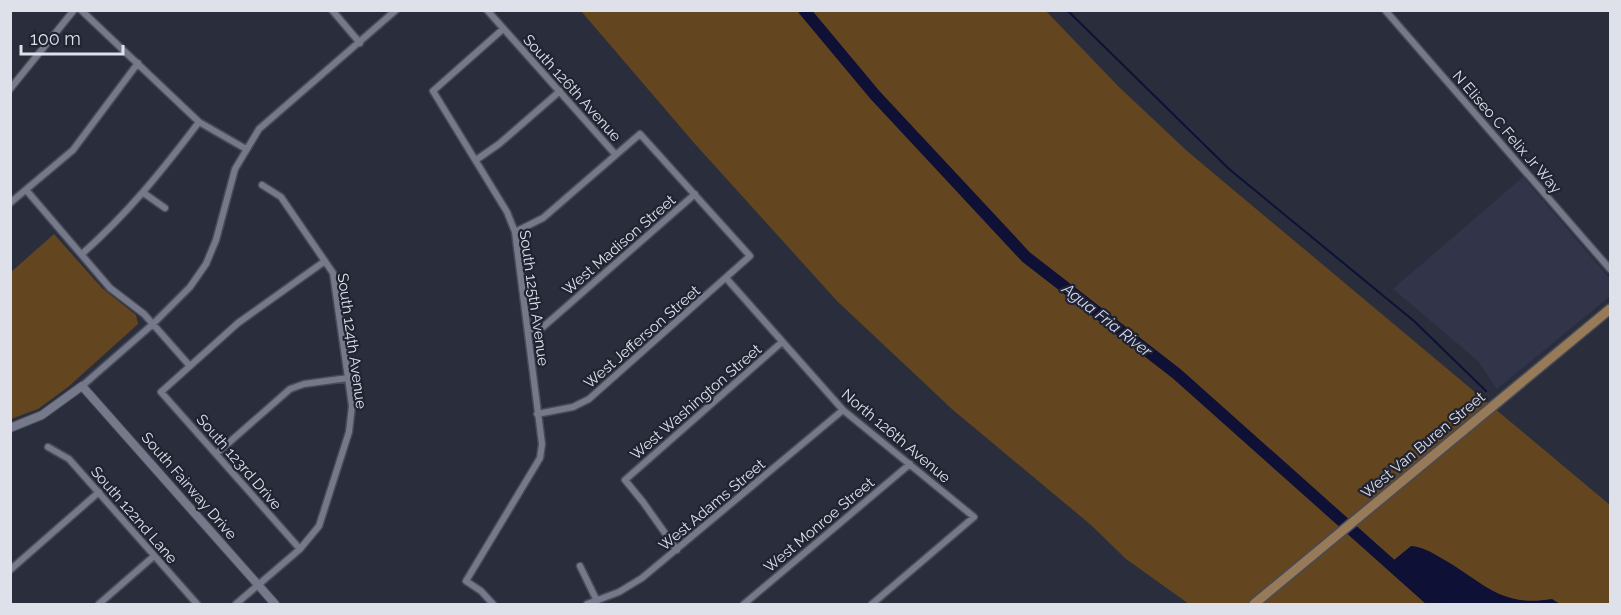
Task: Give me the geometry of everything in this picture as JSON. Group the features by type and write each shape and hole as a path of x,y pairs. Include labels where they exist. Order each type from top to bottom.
{"main road":[{"name":"West Van Buren Street","path":"1254,604 1611,309"}],"street":[{"path":"10,89 74,10"},
{"path":"81,10 199,122 246,149"},
{"path":"332,10 360,43"},
{"path":"10,428 42,415 82,386 153,324 190,287 206,264 216,240 232,178 259,129 396,10"},
{"name":"South 126th Avenue","path":"487,10 615,154 640,134 750,256"},
{"name":"N Eliseo C Felix Jr Way","path":"1385,10 1611,269"},
{"name":"South 125th Avenue","path":"493,604 481,591 465,581 540,458 542,444 515,232 507,212 433,91 503,29"},
{"path":"10,203 73,150 138,63"},
{"path":"476,160 500,144 560,91"},
{"path":"82,254 118,222 144,194 199,122"},
{"path":"515,232 543,218 615,154"},
{"name":"South 124th Avenue","path":"262,185 281,198 333,273 352,406 349,432 319,526 300,549"},
{"path":"27,191 110,288 144,314 189,365 238,323 325,261"},
{"path":"144,194 165,208"},
{"name":"West Madison Street","path":"528,330 543,327 695,194"},
{"name":"West Jefferson Street","path":"537,414 573,407 589,399 750,256"},
{"path":"726,278 782,342"},
{"name":"North 126th Avenue","path":"782,342 843,410 974,517 872,604"},
{"name":"West Washington Street","path":"677,550 643,501 625,480 782,342"},
{"name":"South 123rd Drive","path":"189,365 161,392 300,549"},
{"path":"216,454 290,389 304,384 348,378"},
{"name":"South Fairway Drive","path":"82,386 275,604"},
{"name":"West Adams Street","path":"587,604 642,578 843,410"},
{"name":"South 122nd Lane","path":"48,447 69,459 197,604"},
{"name":"West Monroe Street","path":"744,604 910,464"},
{"path":"11,568 99,492"},
{"path":"236,604 300,549"},
{"path":"99,604 154,556"},
{"path":"580,566 597,601"}],"shaded area":[{"path":"581,11 1046,11 1118,86 1187,151 1610,505 1610,604 1189,604 1126,559 1091,525 953,410 837,301 695,144"},
{"path":"1523,177 1610,279 1610,296 1497,389 1478,361 1393,289"},
{"path":"54,234 102,288 136,315 138,324 68,387 38,409 11,419 11,272"},
{"path":"1411,546 1430,552 1505,596 1518,600 1552,599 1560,604 1433,604 1397,568 1394,560"}],"waterway":[{"name":"Agua Fria River","path":"804,10 875,95 1026,257 1177,374 1435,604"},
{"path":"1067,10 1229,169 1414,321 1486,391"}]}
